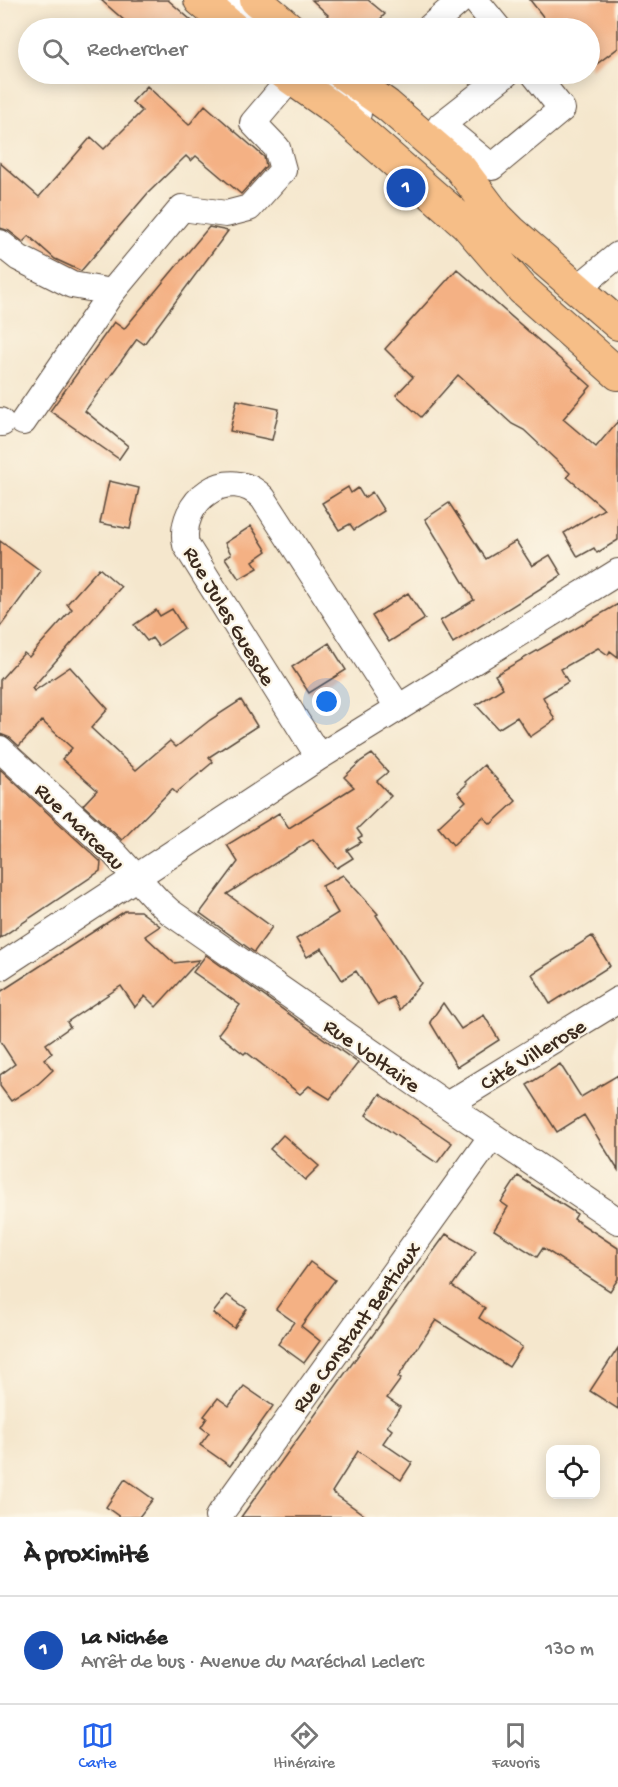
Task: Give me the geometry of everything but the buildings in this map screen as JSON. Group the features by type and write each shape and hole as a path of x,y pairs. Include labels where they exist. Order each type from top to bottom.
{"main road":[{"path":"200,0 221,18"},
{"path":"255,0 276,18"},
{"path":"334,84 354,89 387,105 460,168 497,217 536,254 618,324"},
{"path":"354,89 522,289 618,374"}],"street":[{"path":"218,0 239,18"},
{"path":"236,0 257,18"},
{"path":"440,18 461,0"},
{"path":"475,0 490,18"},
{"path":"8,422 182,208 226,214 249,208 283,170 277,147 254,123 291,84"},
{"path":"493,84 441,125 492,167 562,109 542,84"},
{"path":"354,89 618,340"},
{"path":"466,224 618,356"},
{"path":"0,243 19,258 72,285 112,292"},
{"path":"578,288 618,255"},
{"name":"Rue Jules Guesde","path":"319,757 186,545 184,529 188,515 197,501 209,491 224,485 243,486 252,489 263,498 398,707"},
{"path":"0,967 319,757 618,572"},
{"name":"Rue Marceau","path":"0,749 114,853 135,877"},
{"name":"Rue Voltaire","path":"135,877 170,912 618,1221"},
{"name":"Cité Villerose","path":"447,1105 618,1000"},
{"name":"Rue Constant Bertiaux","path":"218,1517 492,1136"}],"place":[{"name":"La Nichée","path":"406,188"}]}
